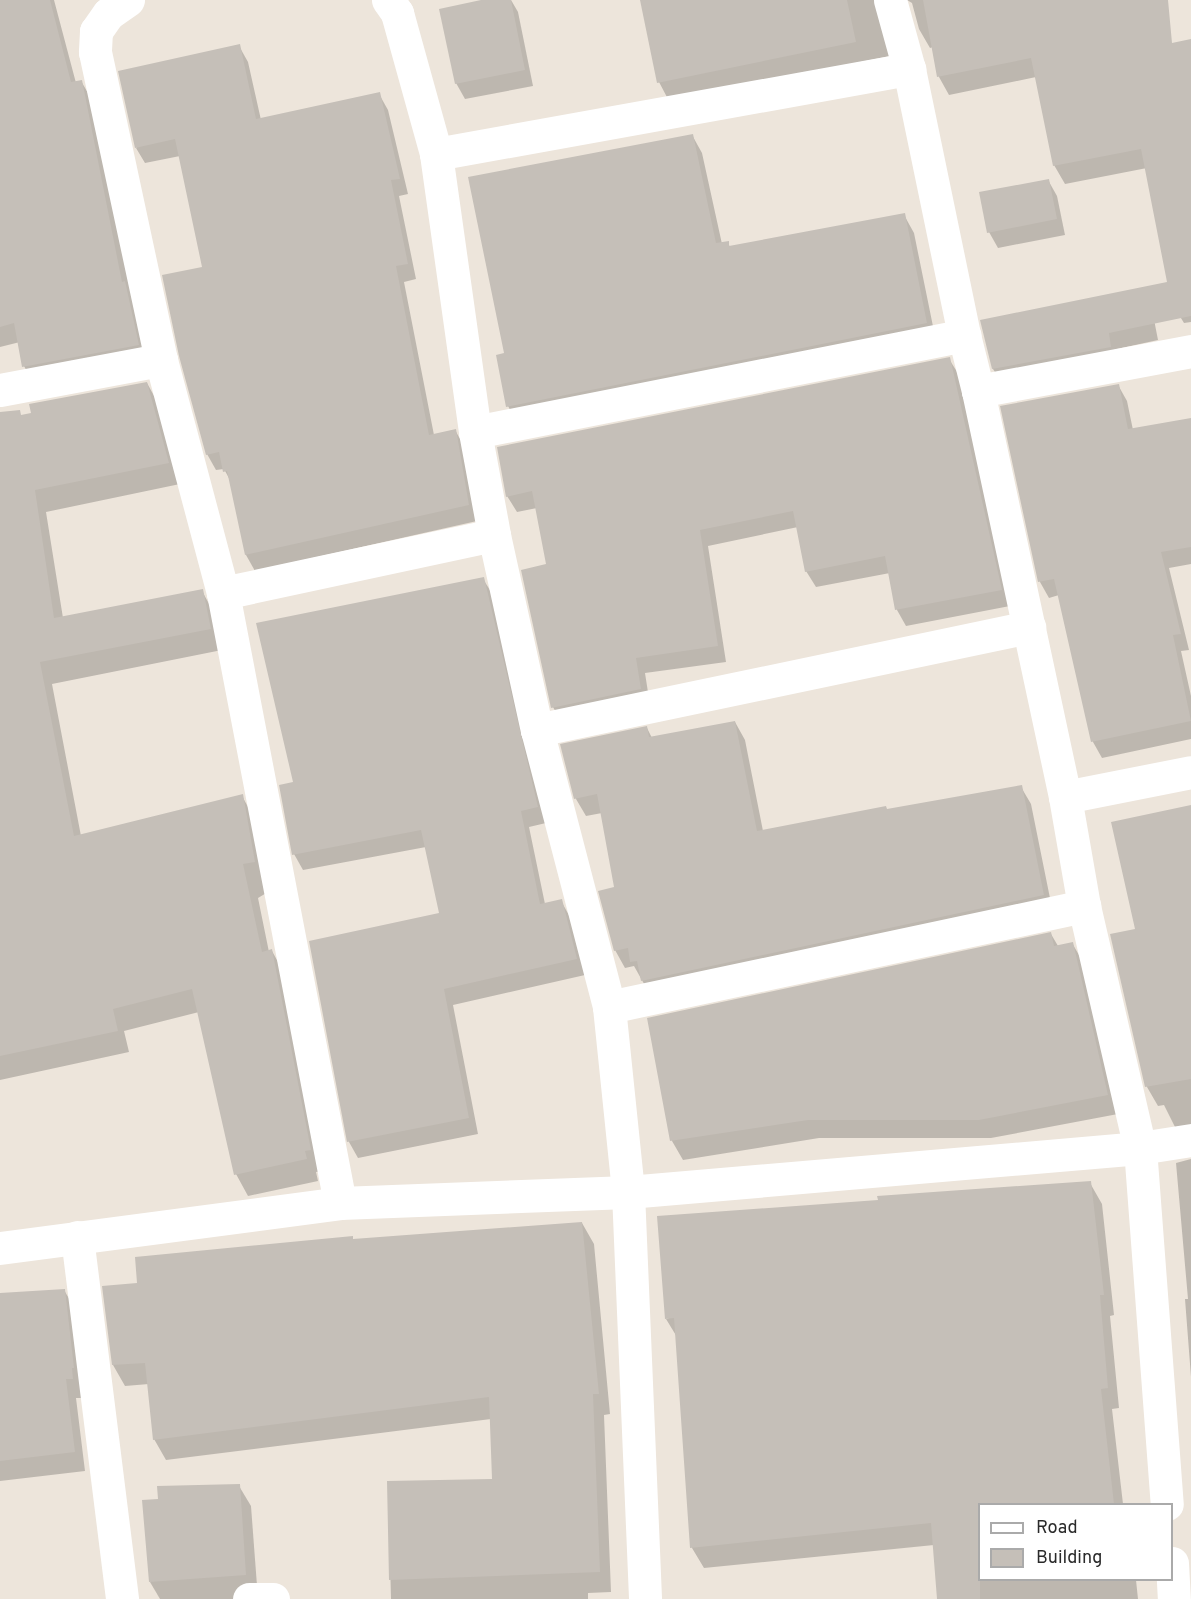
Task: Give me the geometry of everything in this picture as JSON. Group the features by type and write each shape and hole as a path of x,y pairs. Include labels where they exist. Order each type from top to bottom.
{"street":[{"path":"388,0 398,13 436,154 475,432 494,535 537,730 609,1007 628,1192 645,1599"},
{"path":"890,0 909,69 963,334 978,391 1065,797 1084,906 1140,1148 1167,1503"},
{"path":"118,7 96,31 95,52 161,360 223,593 340,1203"},
{"path":"436,154 909,69"},
{"path":"475,432 963,334"},
{"path":"978,391 1191,351"},
{"path":"0,390 161,360"},
{"path":"223,593 494,535"},
{"path":"537,730 1029,627"},
{"path":"1065,797 1191,772"},
{"path":"609,1007 1084,906"},
{"path":"0,1248 340,1203 628,1192 1140,1148 1191,1140"},
{"path":"77,1236 122,1599"},
{"path":"1173,1581 1174,1599"},
{"path":"249,1599 273,1599"}],"building":[{"path":"0,0 50,0 71,82 82,80 122,282 125,281 139,345 22,367 14,323 0,327"},
{"path":"481,0 511,0 525,70 455,84 439,9"},
{"path":"640,0 847,0 856,42 657,83"},
{"path":"923,0 1168,0 1172,43 1191,39 1191,316 1109,333 1111,347 992,369 980,320 1167,282 1141,149 1053,166 1031,58 937,77"},
{"path":"240,44 256,119 380,92 400,179 391,180 408,264 396,266 429,435 456,429 469,505 245,555 227,471 223,472 219,452 206,455 179,356 162,275 202,267 175,139 135,148 118,71"},
{"path":"693,134 716,243 729,241 729,246 905,213 927,323 506,407 496,355 504,353 468,177"},
{"path":"1049,179 1057,219 987,233 979,192"},
{"path":"950,357 1002,590 895,610 885,556 805,572 793,511 700,530 718,646 636,658 641,689 551,708 521,570 546,564 532,491 506,497 497,447"},
{"path":"147,382 169,463 35,490 54,618 203,589 211,629 40,662 74,836 243,794 255,862 243,864 262,952 272,949 311,1150 305,1151 307,1159 234,1175 192,989 113,1009 118,1031 0,1056 0,412 20,410 21,415 31,413 29,404"},
{"path":"1119,384 1128,429 1191,418 1191,547 1161,552 1181,634 1173,635 1191,721 1091,742 1054,579 1038,582 1000,406"},
{"path":"484,577 538,807 521,811 540,904 562,899 577,959 444,989 469,1118 347,1142 309,941 439,913 421,830 292,855 279,785 293,782 256,623"},
{"path":"735,721 757,831 886,806 887,809 1022,785 1044,895 641,981 637,961 630,962 628,948 614,951 598,891 614,887 597,794 574,799 560,744 647,726 649,737"},
{"path":"1191,805 1191,1079 1145,1087 1110,934 1135,929 1111,822"},
{"path":"1051,932 1054,946 1073,942 1108,1095 979,1120 808,1120 670,1141 647,1018"},
{"path":"1091,1181 1104,1295 1100,1295 1108,1388 1101,1389 1114,1503 978,1503 980,1599 937,1599 931,1523 690,1548 674,1318 665,1319 657,1216 878,1200 877,1196"},
{"path":"582,1222 599,1394 593,1394 600,1572 389,1580 387,1481 492,1479 489,1397 153,1440 145,1363 112,1365 102,1286 137,1283 135,1257 353,1236 353,1239"},
{"path":"65,1289 74,1368 72,1368 73,1379 66,1379 75,1452 0,1461 0,1293"},
{"path":"240,1484 246,1575 149,1582 142,1500 158,1499 157,1486"}]}
